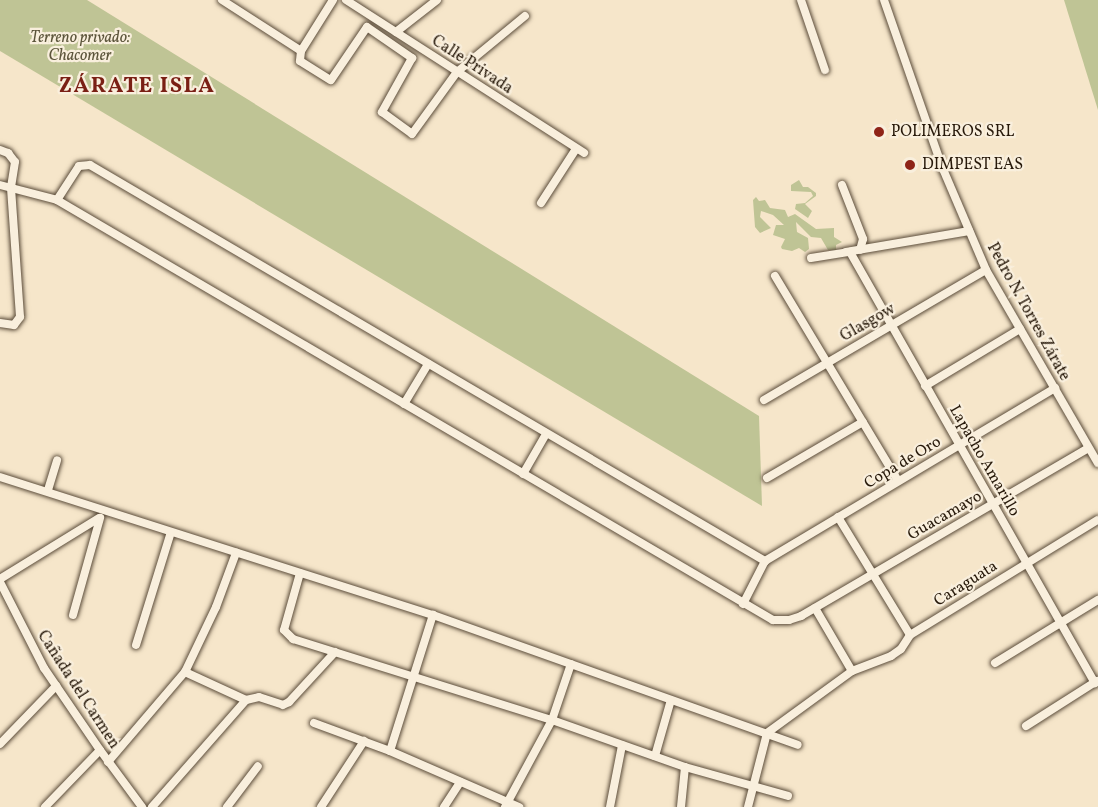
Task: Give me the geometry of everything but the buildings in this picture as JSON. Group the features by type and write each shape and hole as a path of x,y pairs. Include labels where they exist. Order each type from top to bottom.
{"street":[{"path":"222,0 301,51"},
{"path":"333,0 301,51 300,60 331,80 366,26 411,57 382,113 412,134 458,72 525,16"},
{"name":"Calle Privada","path":"346,0 580,151 541,203"},
{"path":"396,32 436,0"},
{"path":"801,0 825,70"},
{"name":"Pedro N. Torres Zárate","path":"884,0 913,88 986,270 1098,463"},
{"path":"0,323 14,325 20,318 11,188 15,162 4,151"},
{"path":"57,200 79,166 90,165 765,561 743,604"},
{"name":"Guacamayo","path":"0,185 57,200 772,620 795,618 815,608 1089,448"},
{"path":"842,186 863,239 860,250 969,231"},
{"name":"Lapacho Amarillo","path":"860,250 811,258 850,252 992,504 1096,682"},
{"name":"Glasgow","path":"764,400 986,270"},
{"path":"775,276 898,481"},
{"path":"925,386 1020,329"},
{"path":"404,404 428,364"},
{"name":"Copa de Oro","path":"765,561 1055,388"},
{"path":"767,478 863,422"},
{"path":"523,474 546,434"},
{"path":"48,490 57,460"},
{"path":"0,477 48,490 106,511 433,615 798,745"},
{"path":"0,580 99,518 106,511"},
{"path":"838,517 910,635"},
{"path":"73,615 99,518"},
{"name":"Caraguata","path":"767,733 852,671 891,656 901,649 910,635 1098,520"},
{"path":"136,645 171,532"},
{"path":"108,762 185,672 216,607 236,553"},
{"path":"300,573 284,630 293,639 552,720 684,767 752,788 788,796"},
{"name":"Cañada del Carmen","path":"0,580 33,649 56,686 142,807"},
{"path":"995,663 1098,600"},
{"path":"815,608 852,671"},
{"path":"390,751 433,615"},
{"path":"152,807 246,700 259,697 283,705 289,702 335,652"},
{"path":"506,805 552,720 571,664"},
{"path":"185,672 246,700"},
{"path":"1026,726 1096,682"},
{"path":"0,744 56,686"},
{"path":"655,756 671,700"},
{"path":"314,723 390,751 506,805 519,807"},
{"path":"748,807 767,733"},
{"path":"321,807 364,741"},
{"path":"610,807 622,745"},
{"path":"45,807 100,750"},
{"path":"227,807 258,766"},
{"path":"681,807 684,767"},
{"path":"444,807 460,782"}],"green space":[{"name":"Terreno privado: Chacomer","path":"0,0 87,0 759,416 762,506 0,51"},
{"path":"1064,0 1098,0 1098,110"},
{"path":"799,180 803,187 808,187 816,193 816,196 805,204 812,211 808,218 795,209 796,204 805,203 813,196 811,192 791,191 791,185"},
{"path":"756,197 759,201 765,200 770,208 785,210 788,217 795,214 816,229 834,228 834,237 842,242 836,245 836,250 828,250 821,238 811,237 796,222 797,232 808,238 809,249 805,252 799,248 792,251 782,249 785,239 773,235 776,225 784,225 773,215 761,211 760,217 771,228 760,233 755,227 753,200"}],"place":[{"name":"POLIMEROS SRL","path":"879,132"},
{"name":"DIMPEST EAS","path":"910,165"}],"district":[{"name":"ZÁRATE ISLA","path":"137,87"}]}
